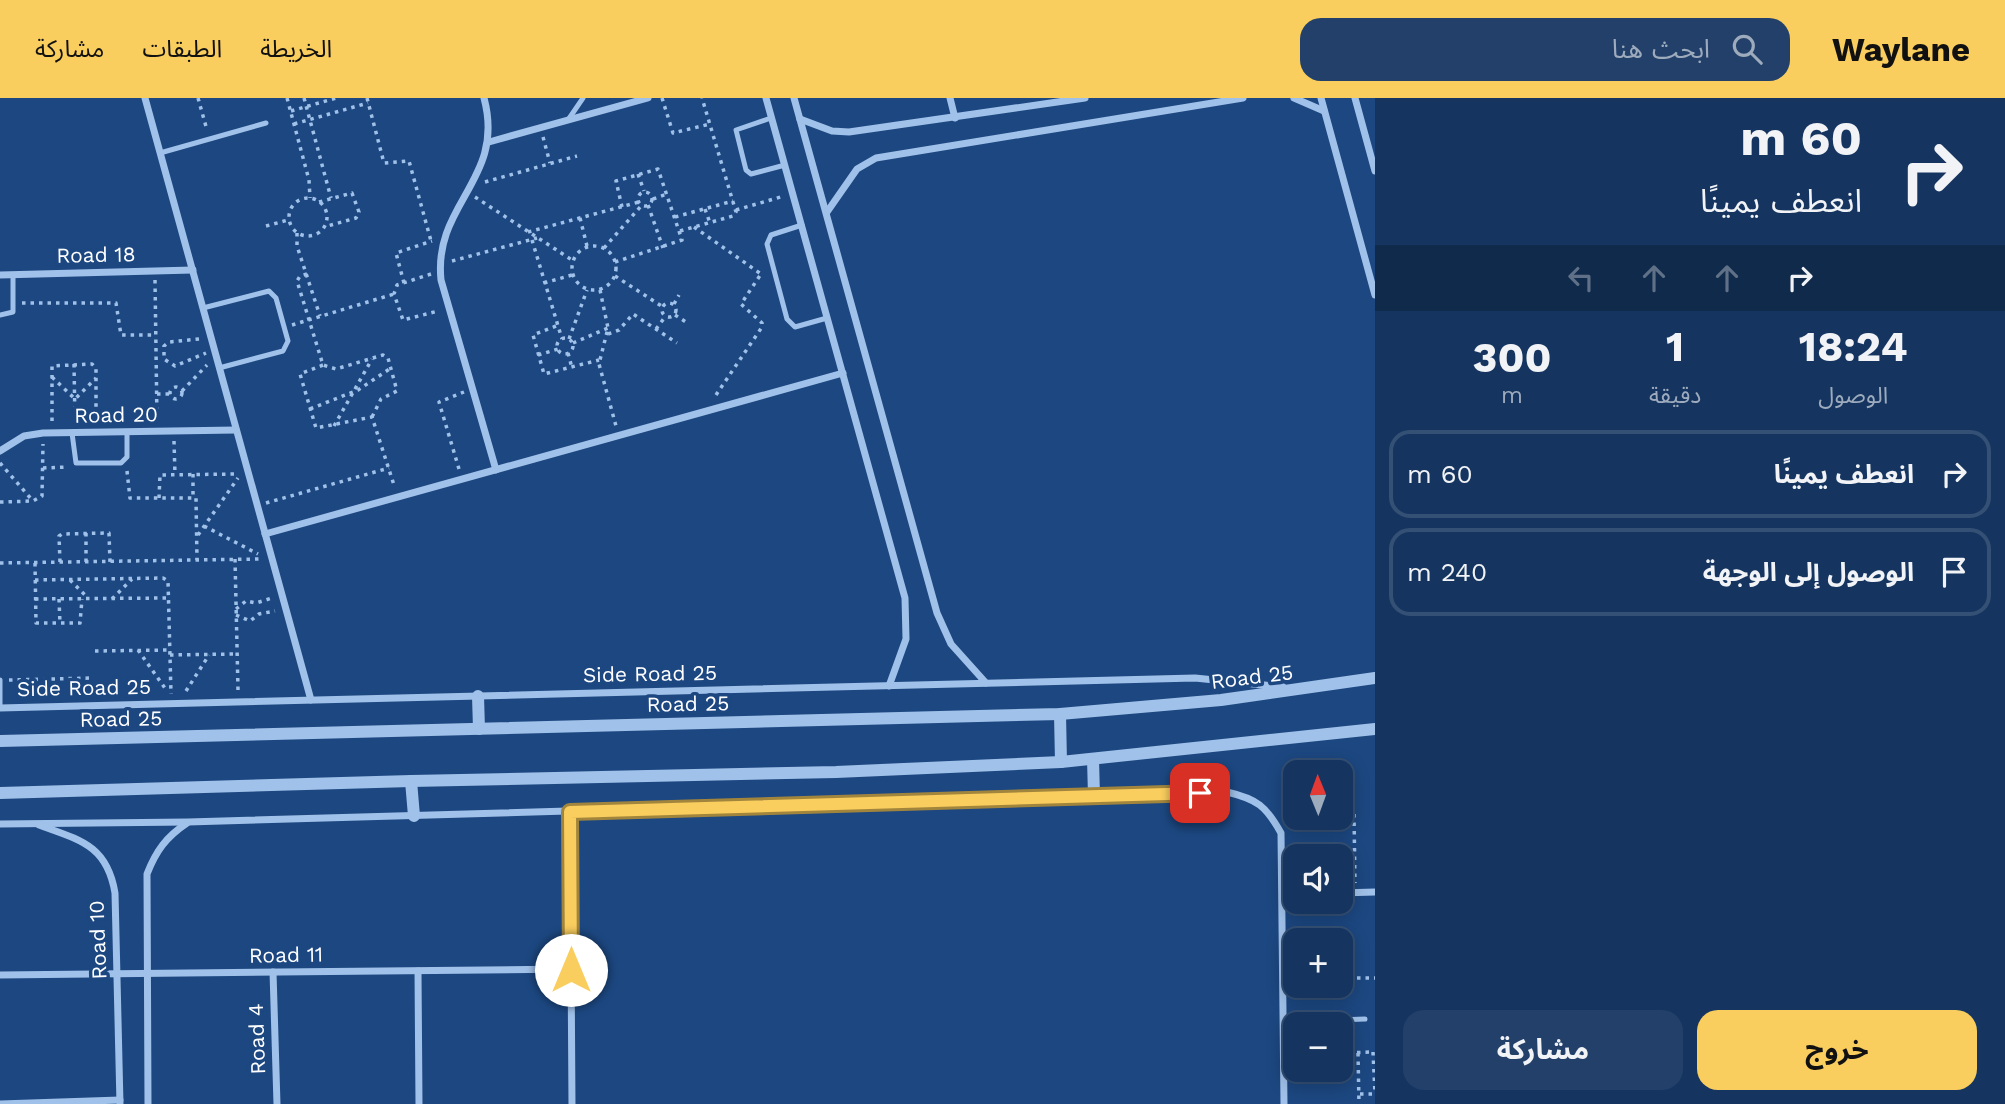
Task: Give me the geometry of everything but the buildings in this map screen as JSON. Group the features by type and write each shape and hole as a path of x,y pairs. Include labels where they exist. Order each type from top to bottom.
{"street":[{"path":"145,98 311,700"},
{"path":"485,98 489,142 485,161 443,237 440,268 496,470"},
{"path":"489,142 630,100 648,98"},
{"path":"766,98 905,598 906,639 889,686"},
{"path":"794,98 937,613 956,651 986,683"},
{"path":"950,98 956,117"},
{"path":"800,119 832,131 849,132 1085,98"},
{"path":"827,212 858,169 876,158 1243,98"},
{"path":"1294,98 1324,110"},
{"path":"1321,98 1375,295"},
{"path":"1355,98 1375,171"},
{"name":"Road 18","path":"0,275 193,270"},
{"path":"265,534 843,373"},
{"name":"Road 20","path":"0,451 24,436 43,433 236,430"},
{"name":"Side Road 25","path":"0,708 174,701 238,702 1211,678 1301,690"},
{"name":"Road 25","path":"0,741 1060,714 1140,709 1301,690 1375,678"},
{"path":"478,696 479,729"},
{"path":"1060,714 1061,762"},
{"path":"0,793 835,772 1061,762 1375,729"},
{"path":"1093,759 1094,796"},
{"path":"411,781 414,816"},
{"path":"0,824 188,822 1227,792 1250,798 1269,812 1281,833 1283,894"},
{"path":"570,812 572,1104"},
{"path":"148,1104 147,874 155,853 170,835 188,822"},
{"name":"Road 10","path":"32,823 89,845 103,858 111,874 115,893 120,1102"},
{"path":"1355,892 1375,892"},
{"path":"1283,914 1284,1012"},
{"name":"Road 11","path":"0,975 571,970"},
{"path":"418,971 419,1104"},
{"name":"Road 4","path":"273,972 277,1104"},
{"path":"1284,1082 1284,1104"},
{"path":"0,1104 120,1102"}],"lane":[{"path":"568,120 583,98"},
{"path":"771,118 736,131 746,170 751,174 785,165"},
{"path":"160,153 266,123"},
{"path":"802,225 775,233 768,239 778,286 790,324 800,326 827,318"},
{"path":"0,315 10,314 13,303 13,275"},
{"path":"203,308 269,291 276,298 288,341 287,349 219,368"},
{"path":"74,433 74,461 124,462 127,457 127,432"},
{"path":"0,680 0,708"},
{"path":"1353,1019 1365,1019"}],"path":[{"path":"198,98 209,139"},
{"path":"287,98 309,180 310,198"},
{"path":"304,98 331,198"},
{"path":"291,111 337,98"},
{"path":"662,98 673,133 710,124"},
{"path":"680,231 733,216 736,210 702,98"},
{"path":"294,124 367,100 384,163 409,160 431,241"},
{"path":"540,128 550,164"},
{"path":"468,190 577,156"},
{"path":"615,262 680,242 680,231 660,170 616,181 622,206"},
{"path":"638,174 644,191 653,199"},
{"path":"468,190 572,260"},
{"path":"640,204 638,197 644,191"},
{"path":"297,233 312,236 324,227 359,214 352,193 320,202 310,198 298,200 290,209 288,220 297,233 320,316"},
{"path":"736,210 792,193"},
{"path":"648,205 653,199 668,194"},
{"path":"676,217 733,201"},
{"path":"320,202 327,218 324,227"},
{"path":"604,248 640,204"},
{"path":"528,232 622,206 648,205"},
{"path":"648,205 663,248"},
{"path":"705,209 709,223"},
{"path":"580,218 587,246"},
{"path":"266,226 288,220"},
{"path":"694,227 778,286"},
{"path":"404,283 396,253 443,237"},
{"path":"449,307 405,321 401,318 394,287 440,268 537,238"},
{"path":"532,240 562,339 558,349"},
{"path":"587,246 604,248 615,262 615,276 600,290 587,290 581,287 572,275 572,260 587,246"},
{"path":"155,271 157,432"},
{"path":"307,274 300,276 297,281 323,365"},
{"path":"706,412 762,327 760,321 741,304 761,274"},
{"path":"544,283 572,275"},
{"path":"615,276 663,307 665,317"},
{"path":"572,368 568,353 587,290"},
{"path":"600,290 608,334 599,360 618,436"},
{"path":"284,327 394,293"},
{"path":"675,315 674,304 679,295"},
{"path":"13,303 116,303 121,335 156,335"},
{"path":"663,307 674,304"},
{"path":"608,334 619,330 631,314 677,343"},
{"path":"656,329 665,317 675,315 689,324"},
{"path":"556,326 534,333 538,355 546,375 599,360"},
{"path":"562,339 571,341 608,328"},
{"path":"211,338 169,342 163,353 164,359 175,366 215,354"},
{"path":"538,355 558,349 568,353"},
{"path":"156,353 163,353"},
{"path":"157,394 170,394 177,399 215,354"},
{"path":"372,417 317,428 300,373 323,365 336,369 387,356 397,391 381,399 372,417 397,497"},
{"path":"334,426 373,358"},
{"path":"74,364 74,433"},
{"path":"52,433 53,365 74,364 94,364 96,433"},
{"path":"310,409 353,393 391,369"},
{"path":"51,376 75,399"},
{"path":"75,399 96,378"},
{"path":"170,394 175,387 183,391"},
{"path":"462,479 439,402 472,389"},
{"path":"174,432 175,475"},
{"path":"0,502 33,501 42,496 43,433"},
{"path":"43,468 64,468 74,461"},
{"path":"124,462 128,496 193,497"},
{"path":"0,463 33,501"},
{"path":"257,506 388,467"},
{"path":"193,474 197,560"},
{"path":"159,498 158,476 241,474 197,536"},
{"path":"0,563 267,559 204,526"},
{"path":"60,562 60,535 86,533 110,534 110,562"},
{"path":"86,533 86,562"},
{"path":"235,559 238,702"},
{"path":"35,563 36,623 82,622 82,599"},
{"path":"112,599 132,579"},
{"path":"35,580 166,579 174,701"},
{"path":"70,580 88,599"},
{"path":"236,609 246,601 256,603 282,595"},
{"path":"35,599 169,598"},
{"path":"59,599 60,624"},
{"path":"236,615 250,621 260,614 285,608"},
{"path":"138,650 174,701"},
{"path":"94,651 237,654"},
{"path":"174,701 209,654"},
{"path":"0,680 94,678"},
{"path":"1354,814 1355,892"},
{"path":"1353,978 1375,978"},
{"path":"1353,1053 1374,1052 1375,1093 1359,1094"},
{"path":"1358,1053 1359,1104"}],"route":[{"path":"571,970 570,812 1200,793"}]}
